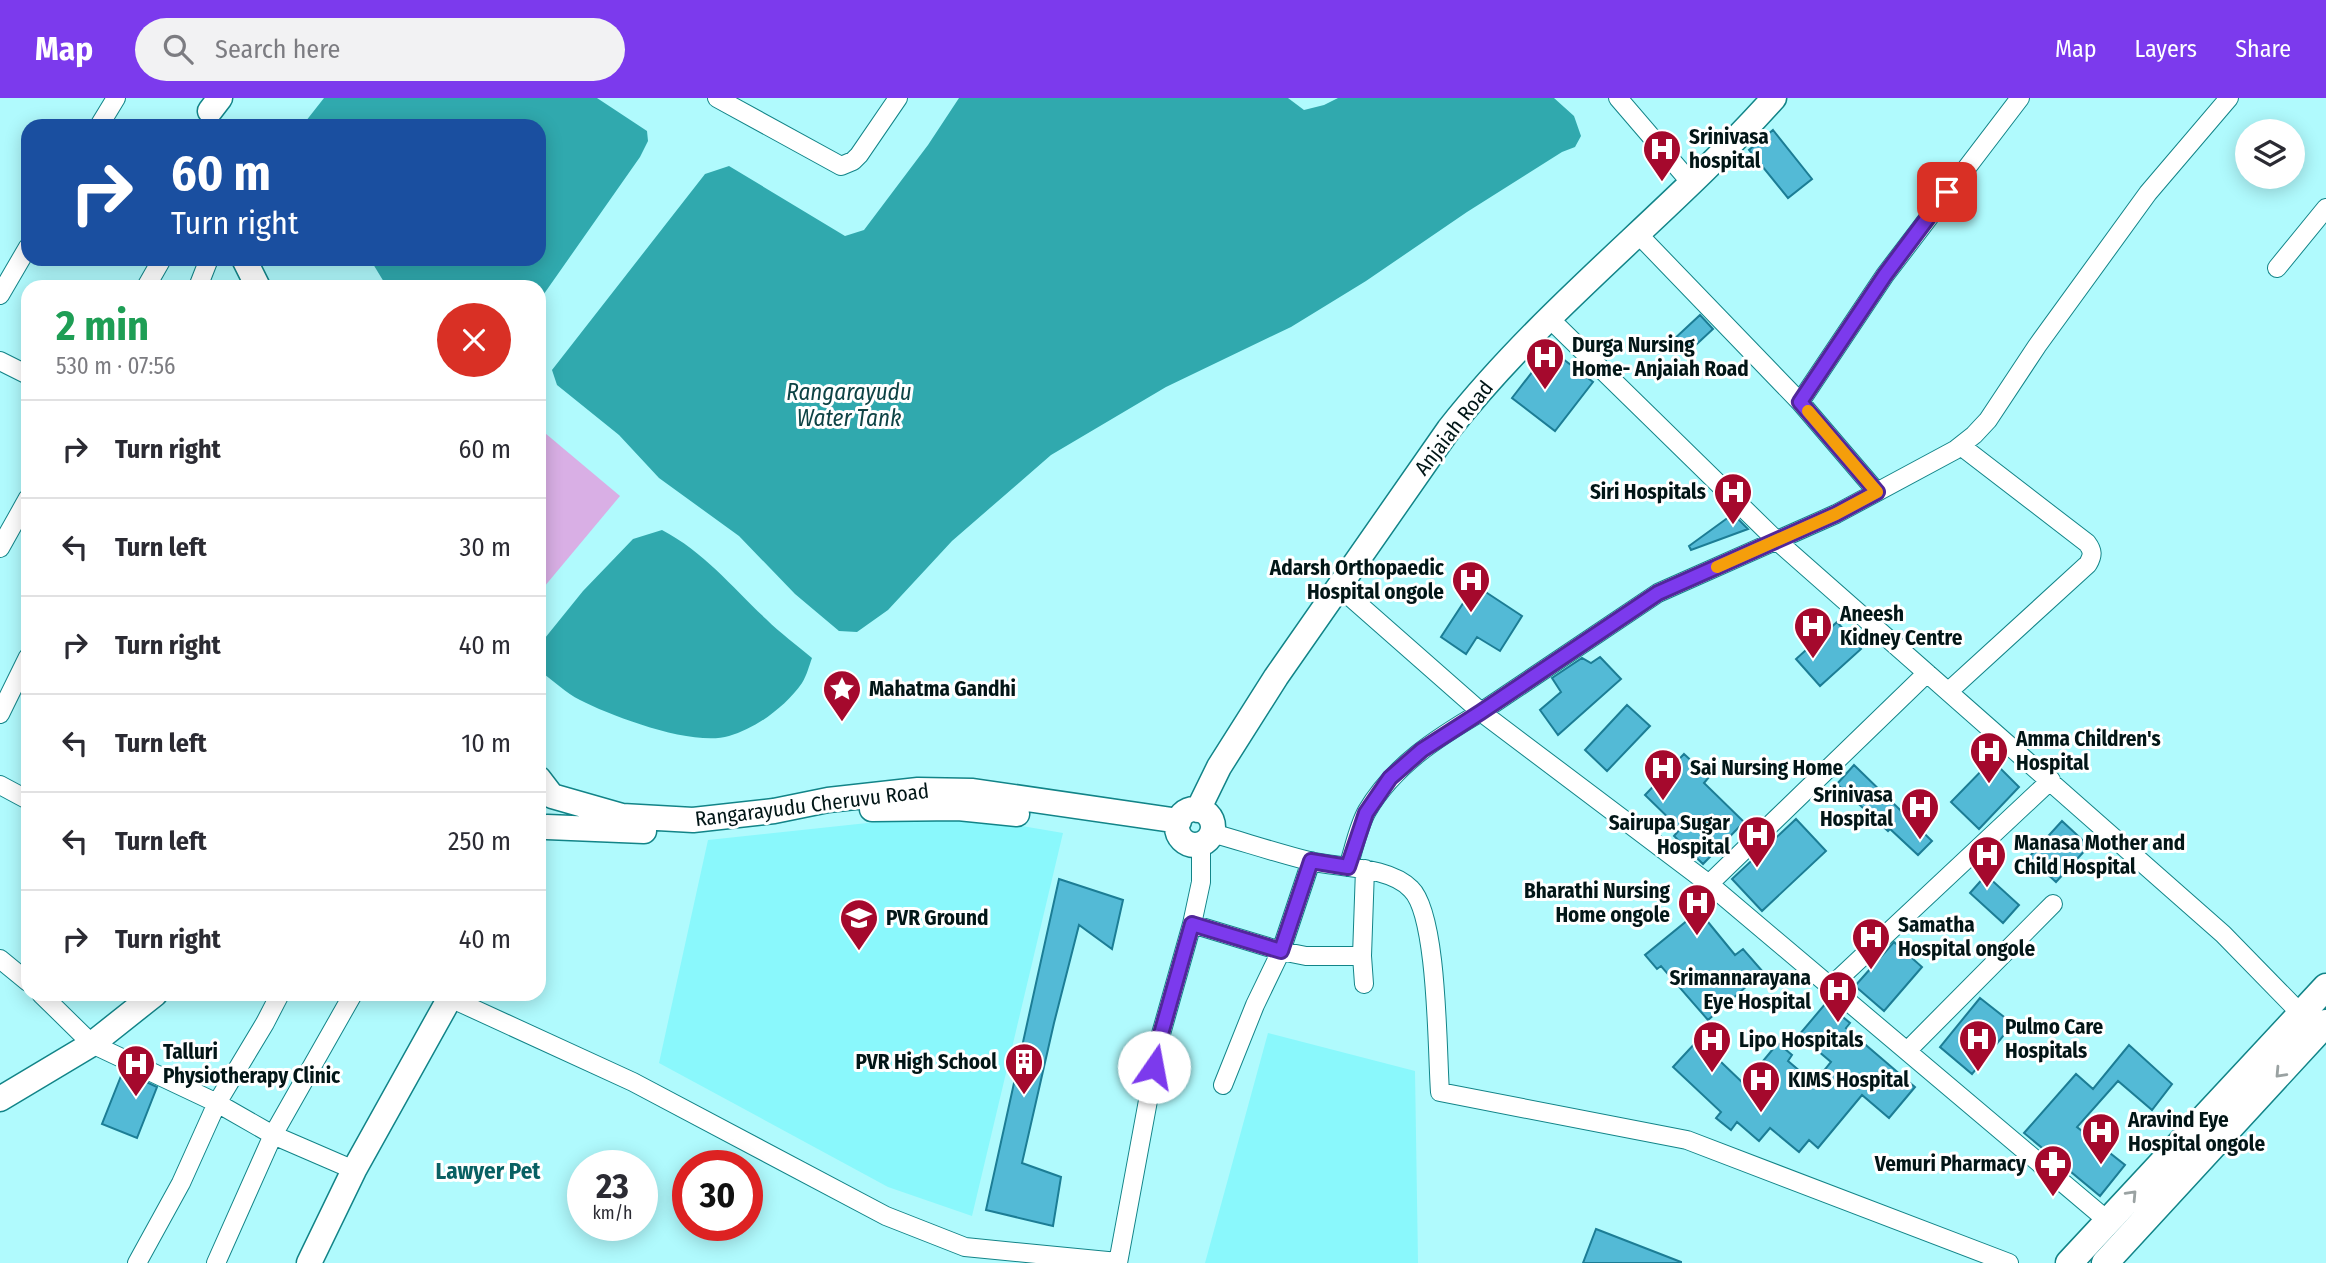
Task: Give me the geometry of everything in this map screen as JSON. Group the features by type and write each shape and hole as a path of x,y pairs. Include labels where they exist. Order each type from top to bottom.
{"main road":[{"path":"2105,1263 2315,1022 2326,987"},
{"path":"2069,1263 2315,1022"}],"street":[{"path":"103,119 116,98"},
{"path":"717,98 841,166 859,155 898,98"},
{"path":"1618,98 1691,183"},
{"name":"Anjaiah Road","path":"1194,829 1208,787 1276,677 1448,429 1549,318 1691,183 1774,98"},
{"path":"1800,402 1885,275 2020,98"},
{"path":"1364,984 1356,868 1366,813 1390,778 1422,750 1658,593 1836,514 1961,446 1989,419 2037,346 2107,249 2148,194 2228,98"},
{"path":"2277,268 2326,208"},
{"path":"1638,234 1800,402 1877,492"},
{"path":"0,295 21,259"},
{"path":"1549,318 1776,540 2224,934 2315,1022"},
{"path":"0,361 21,372"},
{"path":"1949,691 2088,564 2092,556 2092,550 2087,543 1961,446"},
{"path":"0,548 21,510"},
{"path":"1339,587 1481,712 1709,884 2108,1222"},
{"path":"0,714 7,682 21,665"},
{"path":"1709,884 1927,673"},
{"path":"1830,987 2051,780"},
{"path":"0,785 21,796"},
{"path":"546,787 553,812 546,828"},
{"name":"Rangarayudu Cheruvu Road","path":"546,787 622,816 693,820 774,811 889,792 973,791 1194,829"},
{"path":"546,835 687,831 874,808 958,808 1194,829 1311,861 1356,868 1400,881 1412,889 1423,909 1431,948 1440,1092 1687,1140 2009,1263"},
{"path":"462,1001 633,1082 886,1216 965,1247 1118,1262 1159,1041 1201,882 1194,829"},
{"path":"1223,1085 1255,1005 1281,951 1311,861"},
{"path":"1907,1051 2053,904"},
{"path":"1192,924 1306,956 1362,956"},
{"path":"0,959 21,976"},
{"path":"48,1001 92,1044 217,1103 273,1135 354,1170"},
{"path":"0,1099 92,1044 146,1001"},
{"path":"137,1263 181,1183 217,1103 276,1001"},
{"path":"216,1263 273,1135 350,1001"},
{"path":"310,1263 354,1170 448,1001"}],"shaded area":[{"path":"546,434 620,496 546,585"},
{"name":"PVR Ground","path":"982,819 1063,833 972,1216 888,1187 659,1063 708,840 886,821"},
{"path":"1268,1033 1415,1071 1418,1263 1205,1263"}],"water":[{"path":"324,98 597,98 647,131 648,141 640,157 546,291 546,280 383,280 374,266 546,266 546,119 308,119"},
{"name":"Rangarayudu Water Tank","path":"959,98 1288,98 1304,110 1338,98 1554,98 1574,116 1581,136 1575,147 1562,152 1467,212 1366,281 1291,327 1166,387 1051,455 952,541 888,610 857,632 839,631 795,594 739,536 659,478 619,435 557,385 552,370 705,174 729,166 845,236 864,230 928,145"},
{"path":"662,530 677,539 704,559 771,624 812,658 802,683 788,700 760,722 740,732 714,738 696,737 675,734 612,714 580,700 546,676 546,637 583,591 633,539"}],"building":[{"path":"1773,130 1812,179 1788,198 1749,150"},
{"path":"1700,315 1713,329 1685,355 1672,341"},
{"path":"1550,349 1593,382 1555,431 1512,398"},
{"path":"1733,514 1748,529 1691,550 1689,546"},
{"path":"1475,585 1522,616 1500,651 1477,637 1466,654 1441,637"},
{"path":"1837,622 1861,649 1820,686 1796,659"},
{"path":"1600,657 1621,679 1558,735 1540,710 1561,692 1552,678 1582,658 1591,663"},
{"path":"1627,705 1650,726 1607,771 1585,750"},
{"path":"1684,754 1709,777 1704,783 1744,822 1703,864 1674,836 1680,829 1645,795"},
{"path":"1992,760 2019,787 1979,829 1951,802"},
{"path":"1854,765 1932,841 1918,855 1837,784"},
{"path":"1796,819 1826,851 1762,911 1732,879"},
{"path":"2062,821 2089,846 2056,882 2029,857"},
{"path":"1986,875 2019,905 2003,923 1970,893"},
{"name":"PVR High School","path":"1059,879 1123,900 1112,949 1079,925 1022,1163 1061,1177 1053,1226 986,1210"},
{"path":"1699,911 1735,955 1743,949 1763,972 1708,1020 1661,966 1657,969 1645,955"},
{"path":"1894,942 1922,967 1884,1011 1855,986"},
{"path":"1980,998 2013,1024 1972,1074 1940,1047"},
{"path":"1826,1003 1850,1023 1846,1028 1915,1087 1889,1118 1862,1095 1818,1148 1809,1140 1799,1152 1770,1128 1759,1141 1737,1122 1731,1130 1716,1118 1721,1112 1673,1067 1698,1040 1744,1084 1778,1043 1792,1055 1788,1061 1814,1083 1831,1062 1799,1035"},
{"path":"2129,1045 2172,1084 2152,1110 2118,1081 2077,1127 2125,1165 2100,1196 2024,1133 2076,1074 2093,1089"},
{"path":"123,1071 157,1087 137,1138 102,1124"},
{"path":"1596,1229 1681,1262 1681,1263 1583,1263"}],"slow traffic":[{"path":"1717,567 1836,514 1877,492 1808,411"}],"place":[{"name":"Srinivasa hospital","path":"1662,183"},
{"name":"Durga Nursing Home- Anjaiah Road","path":"1545,391"},
{"name":"Siri Hospitals","path":"1733,526"},
{"name":"Adarsh Orthopaedic Hospital ongole","path":"1471,614"},
{"name":"Aneesh Kidney Centre","path":"1813,660"},
{"name":"Mahatma Gandhi","path":"842,723"},
{"name":"Amma Children's Hospital","path":"1989,785"},
{"name":"Sai Nursing Home","path":"1663,802"},
{"name":"Srinivasa Hospital","path":"1920,841"},
{"name":"Sairupa Sugar Hospital","path":"1757,869"},
{"name":"Manasa Mother and Child Hospital","path":"1987,889"},
{"name":"Bharathi Nursing Home ongole","path":"1697,937"},
{"name":"PVR Ground","path":"859,952"},
{"name":"Samatha Hospital ongole","path":"1871,971"},
{"name":"Srimannarayana Eye Hospital","path":"1838,1024"},
{"name":"Pulmo Care Hospitals","path":"1978,1073"},
{"name":"Lipo Hospitals","path":"1712,1074"},
{"name":"PVR High School","path":"1024,1096"},
{"name":"Talluri Physiotherapy Clinic","path":"136,1098"},
{"name":"KIMS Hospital","path":"1761,1114"},
{"name":"Aravind Eye Hospital ongole","path":"2101,1166"},
{"name":"Vemuri Pharmacy","path":"2053,1198"}],"district":[{"name":"Lawyer Pet","path":"488,1171"}],"route":[{"path":"1154,1067 1192,924 1281,951 1311,861 1348,867 1366,813 1390,778 1422,750 1658,593 1836,514 1877,492 1800,402 1885,275 1947,192"}]}
